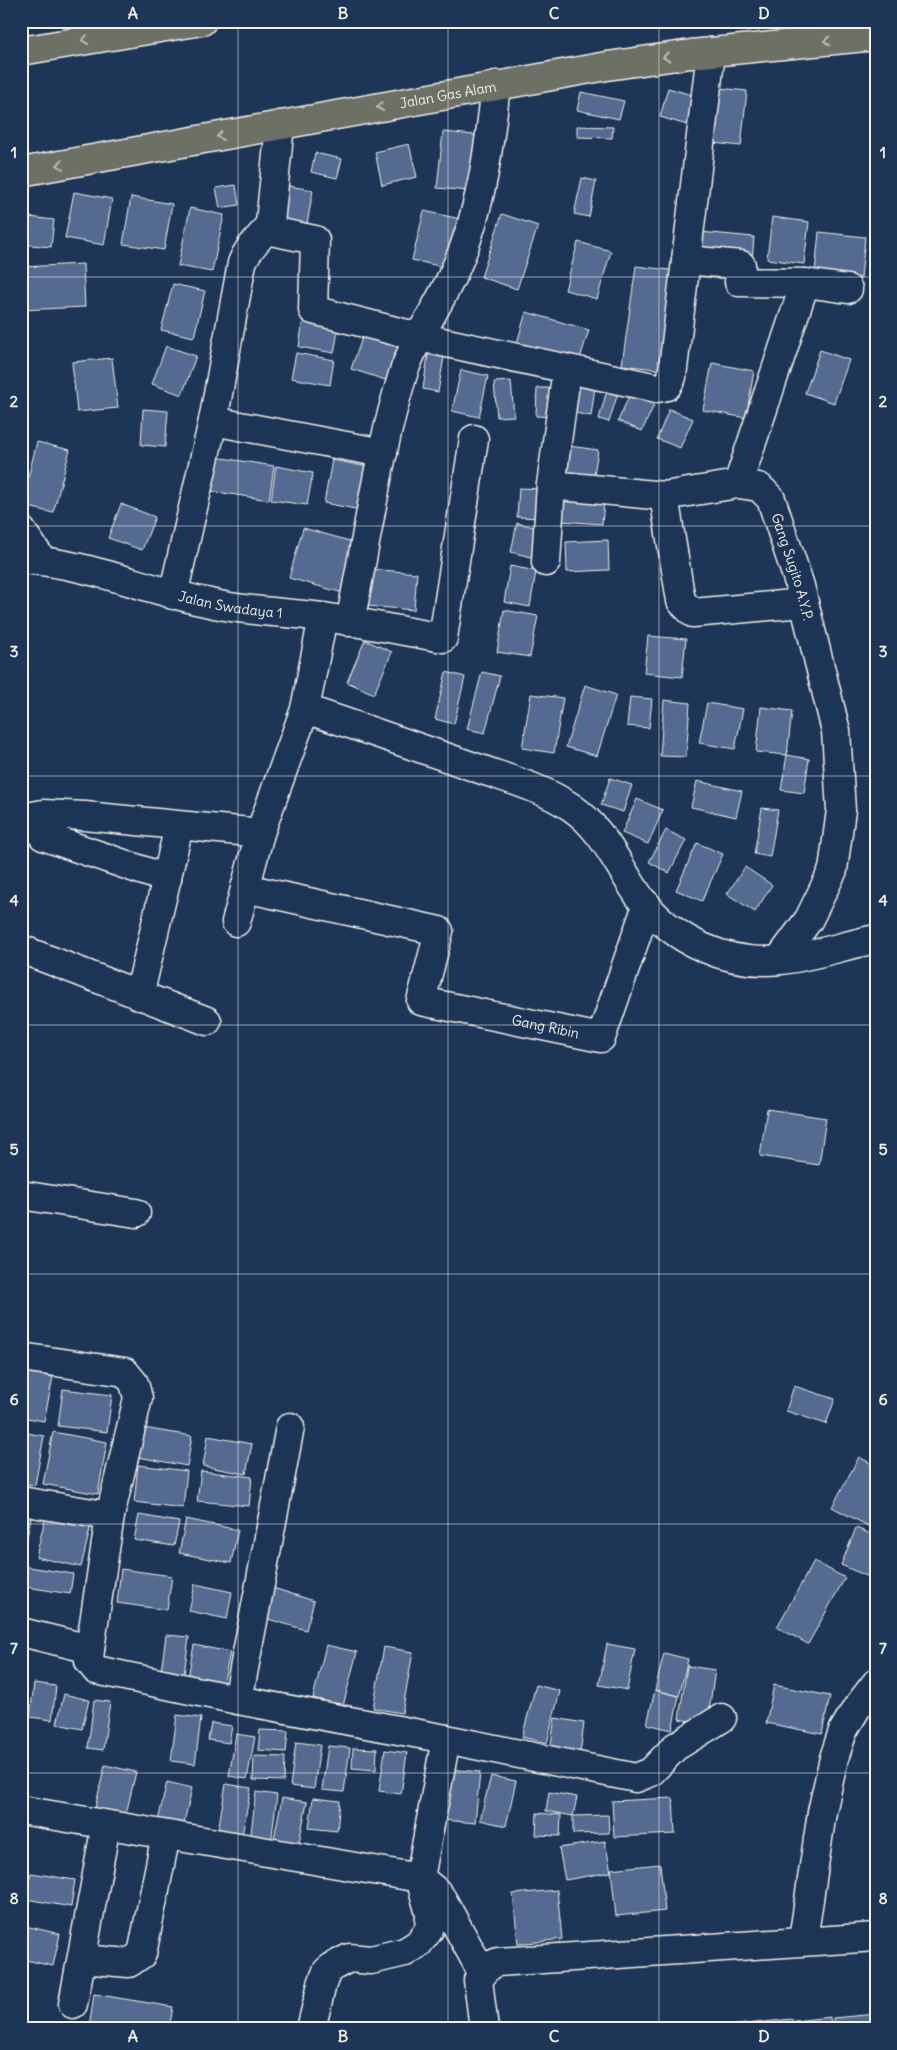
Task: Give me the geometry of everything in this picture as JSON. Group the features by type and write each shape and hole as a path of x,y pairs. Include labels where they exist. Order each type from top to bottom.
{"main road":[{"path":"21,51 202,21"},
{"name":"Jalan Gas Alam","path":"21,172 608,66 711,52 876,36"}],"street":[{"path":"266,230 315,240 313,310 419,337 567,369 657,388 667,386 672,377 711,52"},
{"path":"350,622 383,453 404,372 419,337 454,272 468,233 488,156 496,85"},
{"path":"173,595 213,421 242,263 250,246 266,230 270,222 280,125"},
{"path":"686,260 741,265 739,282 805,283 848,289"},
{"path":"738,484 805,283"},
{"path":"546,562 551,485 567,369"},
{"path":"213,421 383,453"},
{"name":"Jalan Swadaya 1","path":"32,560 64,563 118,577 173,595 253,610 323,617 443,638 474,439"},
{"name":"Gang Sugito A.Y.P.","path":"551,485 664,496 738,484 758,487 770,499 803,603 836,731 841,810 833,870 809,919 779,960"},
{"path":"664,496 681,601 693,613 803,603"},
{"path":"21,530 32,560"},
{"path":"236,922 260,833 305,709 323,617"},
{"path":"305,709 489,772 549,795 570,806 588,820 601,836 647,905 674,931 723,956 752,960 779,960 876,939"},
{"path":"21,818 43,814 85,816 260,833"},
{"path":"139,996 179,826"},
{"path":"42,836 167,879"},
{"name":"Gang Ribin","path":"245,888 439,931 421,1001 601,1038 647,905"},
{"path":"21,949 207,1021"},
{"path":"21,1195 136,1214"},
{"path":"21,1357 125,1372 134,1383 138,1398 110,1516 90,1649 90,1661 96,1670 238,1700 446,1739 636,1778 652,1772 675,1747 722,1718"},
{"path":"238,1700 290,1427"},
{"path":"21,1501 110,1516"},
{"path":"21,1632 90,1649"},
{"path":"803,1940 822,1812 834,1758 843,1732 856,1709 876,1683"},
{"path":"311,2029 326,1971 349,1958 371,1960 405,1952 418,1944 429,1930 430,1914 420,1878 446,1739"},
{"path":"21,1810 420,1878 436,1891 442,1899 482,1972"},
{"path":"73,2004 106,1825"},
{"path":"82,1959 129,1963 142,1954 166,1835"},
{"path":"484,2029 478,1980 488,1966 507,1960 803,1940 876,1937"}],"building":[{"path":"709,87 747,91 741,146 703,142"},
{"path":"668,88 695,96 687,125 660,117"},
{"path":"581,92 624,101 619,119 577,110"},
{"path":"577,126 613,127 612,138 577,137"},
{"path":"443,132 475,135 469,191 437,188"},
{"path":"409,144 417,177 382,185 375,152"},
{"path":"315,153 342,159 337,178 311,172"},
{"path":"582,178 596,181 589,217 574,214"},
{"path":"236,185 239,205 220,208 216,188"},
{"path":"288,186 313,190 307,224 282,220"},
{"path":"74,192 112,199 104,245 65,238"},
{"path":"131,197 172,204 164,250 123,244"},
{"path":"190,208 224,215 212,272 178,266"},
{"path":"424,211 460,219 448,268 412,260"},
{"path":"502,214 538,226 517,289 481,277"},
{"path":"21,216 54,220 51,247 21,244"},
{"path":"772,217 809,222 804,264 767,259"},
{"path":"700,232 754,237 752,261 698,256"},
{"path":"819,232 865,237 861,278 815,272"},
{"path":"578,242 611,251 597,299 565,290"},
{"path":"83,264 85,307 21,310 21,267"},
{"path":"636,266 678,271 664,370 622,365"},
{"path":"173,284 205,291 194,337 161,330"},
{"path":"526,312 589,330 577,368 515,350"},
{"path":"303,319 339,325 334,353 299,347"},
{"path":"366,327 406,341 392,382 351,369"},
{"path":"166,346 196,356 182,395 152,384"},
{"path":"429,348 445,351 438,392 423,389"},
{"path":"820,350 849,360 834,403 805,393"},
{"path":"296,353 334,360 330,385 291,378"},
{"path":"112,358 118,408 77,412 72,362"},
{"path":"712,363 754,371 746,418 703,410"},
{"path":"461,370 488,376 479,417 452,411"},
{"path":"511,381 514,416 497,417 494,382"},
{"path":"573,385 595,387 591,416 569,412"},
{"path":"537,388 556,388 554,417 536,416"},
{"path":"607,390 618,393 609,422 599,419"},
{"path":"630,394 654,405 642,431 618,421"},
{"path":"143,409 168,411 165,447 141,445"},
{"path":"669,409 693,419 680,448 657,439"},
{"path":"37,442 70,450 53,513 21,505"},
{"path":"569,446 598,450 592,487 563,483"},
{"path":"215,457 274,466 269,500 210,491"},
{"path":"332,460 369,467 361,510 324,503"},
{"path":"276,466 313,473 307,505 271,500"},
{"path":"519,488 544,489 542,518 517,517"},
{"path":"563,498 604,501 602,524 560,521"},
{"path":"121,504 155,517 142,550 108,538"},
{"path":"517,523 543,529 535,558 511,552"},
{"path":"303,528 357,543 343,593 289,578"},
{"path":"608,540 609,570 567,572 566,542"},
{"path":"510,566 536,571 530,607 504,602"},
{"path":"370,569 417,573 414,610 367,606"},
{"path":"504,610 538,616 530,657 497,652"},
{"path":"648,636 686,639 682,677 644,673"},
{"path":"365,640 392,652 374,694 347,682"},
{"path":"446,672 465,677 454,724 435,719"},
{"path":"482,672 500,676 485,733 467,729"},
{"path":"585,685 616,695 597,756 566,747"},
{"path":"531,694 563,698 554,753 522,748"},
{"path":"630,697 652,699 649,728 627,726"},
{"path":"664,700 690,703 686,757 660,756"},
{"path":"707,703 743,709 735,749 699,743"},
{"path":"761,707 792,711 787,755 756,752"},
{"path":"787,755 809,759 804,793 781,790"},
{"path":"610,778 632,785 623,812 601,805"},
{"path":"697,781 742,791 736,817 691,807"},
{"path":"637,799 663,810 648,844 622,833"},
{"path":"762,808 778,810 770,857 754,854"},
{"path":"666,830 686,840 669,873 649,862"},
{"path":"697,843 723,854 702,901 676,890"},
{"path":"745,867 772,885 755,912 727,894"},
{"path":"767,1109 826,1118 819,1165 760,1156"},
{"path":"21,1371 53,1377 44,1421 21,1417"},
{"path":"794,1386 835,1399 826,1424 786,1411"},
{"path":"63,1389 112,1395 107,1432 58,1426"},
{"path":"143,1428 192,1436 187,1466 138,1457"},
{"path":"21,1432 44,1436 35,1485 21,1483"},
{"path":"53,1432 107,1442 98,1494 43,1484"},
{"path":"208,1436 252,1444 246,1474 203,1466"},
{"path":"859,1457 876,1466 876,1530 832,1507"},
{"path":"138,1465 187,1471 183,1508 134,1502"},
{"path":"201,1471 252,1477 249,1506 197,1501"},
{"path":"46,1514 91,1525 81,1567 36,1557"},
{"path":"21,1515 31,1517 23,1558 21,1558"},
{"path":"139,1515 179,1522 174,1546 134,1540"},
{"path":"186,1519 238,1530 231,1563 179,1553"},
{"path":"856,1528 876,1536 876,1580 841,1565"},
{"path":"814,1561 845,1578 808,1644 777,1627"},
{"path":"22,1566 73,1574 70,1594 21,1586"},
{"path":"121,1569 172,1576 167,1610 117,1603"},
{"path":"195,1584 232,1592 227,1619 189,1611"},
{"path":"270,1587 314,1601 306,1630 261,1617"},
{"path":"166,1635 189,1637 183,1682 160,1679"},
{"path":"607,1644 635,1649 627,1690 599,1685"},
{"path":"194,1645 230,1652 221,1695 186,1688"},
{"path":"326,1645 357,1652 343,1706 313,1698"},
{"path":"384,1647 413,1652 402,1713 373,1708"},
{"path":"664,1653 688,1659 679,1696 655,1690"},
{"path":"687,1666 715,1670 707,1724 679,1719"},
{"path":"34,1683 56,1686 52,1720 30,1717"},
{"path":"536,1685 560,1691 547,1743 522,1737"},
{"path":"774,1685 830,1696 822,1734 766,1723"},
{"path":"21,1687 26,1688 21,1728"},
{"path":"655,1690 679,1696 672,1730 647,1724"},
{"path":"64,1694 89,1700 82,1729 57,1724"},
{"path":"94,1700 110,1702 103,1750 88,1748"},
{"path":"177,1715 201,1718 195,1764 171,1761"},
{"path":"555,1718 584,1723 580,1754 550,1750"},
{"path":"211,1723 232,1726 229,1743 208,1740"},
{"path":"260,1730 288,1731 286,1752 258,1750"},
{"path":"236,1734 255,1737 247,1779 229,1776"},
{"path":"296,1742 320,1745 314,1789 290,1786"},
{"path":"328,1746 350,1748 344,1792 322,1790"},
{"path":"353,1748 377,1749 376,1770 352,1768"},
{"path":"385,1750 407,1753 401,1794 379,1791"},
{"path":"254,1756 285,1757 284,1781 253,1780"},
{"path":"105,1765 136,1772 126,1814 95,1808"},
{"path":"449,1769 480,1772 475,1823 444,1820"},
{"path":"491,1776 516,1781 506,1826 480,1820"},
{"path":"167,1782 192,1788 183,1827 158,1821"},
{"path":"226,1784 251,1788 241,1840 217,1836"},
{"path":"256,1792 277,1795 271,1843 250,1841"},
{"path":"549,1792 577,1797 573,1816 546,1811"},
{"path":"282,1798 307,1802 298,1848 273,1843"},
{"path":"313,1798 340,1801 337,1831 309,1828"},
{"path":"673,1798 675,1834 614,1837 612,1801"},
{"path":"537,1813 561,1815 560,1836 536,1835"},
{"path":"608,1815 609,1833 573,1834 573,1816"},
{"path":"605,1841 611,1872 565,1880 559,1848"},
{"path":"660,1864 665,1911 616,1916 611,1869"},
{"path":"31,1873 75,1880 71,1907 26,1899"},
{"path":"557,1890 562,1939 518,1944 513,1894"},
{"path":"21,1925 60,1934 53,1966 21,1959"},
{"path":"94,1994 173,2007 169,2029 89,2029"},
{"path":"876,2014 876,2029 833,2029 833,2018"},
{"path":"830,2017 831,2029 795,2029 794,2021"},
{"path":"792,2019 794,2029 728,2029 727,2026"},
{"path":"725,2026 726,2029 705,2029"}]}
